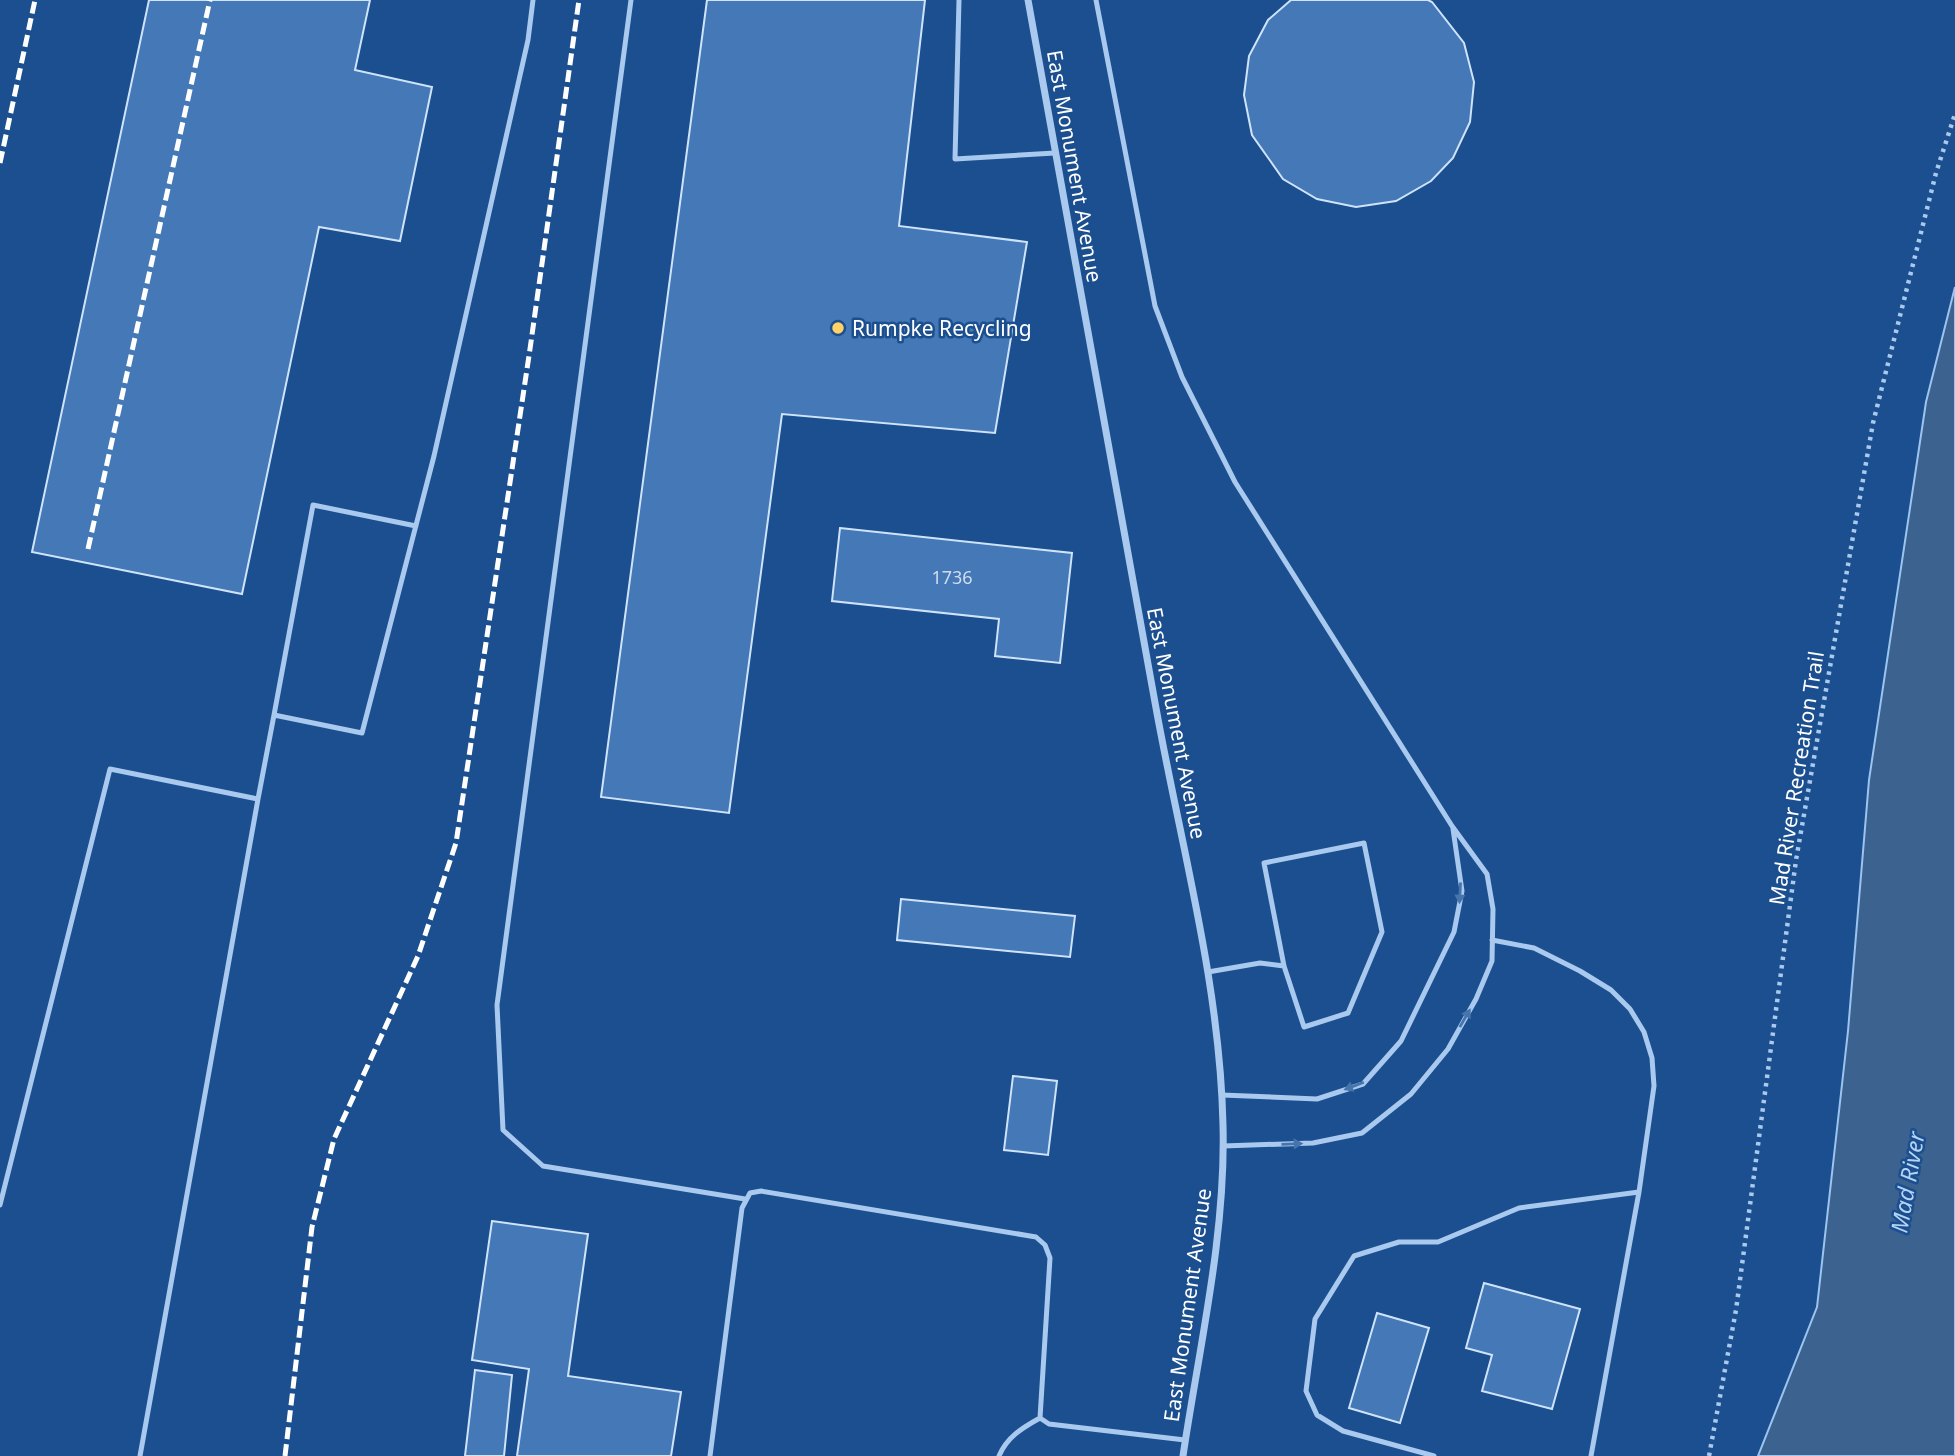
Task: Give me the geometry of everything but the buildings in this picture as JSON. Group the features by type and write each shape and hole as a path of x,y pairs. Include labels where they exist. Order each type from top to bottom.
{"street":[{"name":"East Monument Avenue","path":"1028,0 1168,773 1209,972 1218,1039 1223,1146 1217,1237 1183,1456"}],"lane":[{"path":"274,715 362,733 435,456 528,40 533,0"},
{"path":"631,0 497,1005 503,1130 543,1166 745,1199"},
{"path":"959,0 955,159 1055,153"},
{"path":"1096,0 1156,306 1182,377 1235,482 1452,826 1486,874 1493,909 1492,961 1476,999 1448,1049 1411,1094 1362,1133 1313,1143 1223,1146"},
{"path":"141,1456 313,505 416,526"},
{"path":"0,1205 110,769 258,799"},
{"path":"1222,1095 1317,1099 1363,1084 1401,1041 1454,932 1462,891 1452,826"},
{"path":"1364,843 1382,932 1348,1013 1304,1027 1284,967 1264,863 1364,843"},
{"path":"1492,940 1534,948 1611,990 1630,1009 1644,1032 1652,1058 1654,1086 1639,1192 1591,1456"},
{"path":"1209,972 1260,963 1284,967"},
{"path":"710,1456 717,1388 745,1199 750,1193 761,1191 1036,1237 1045,1245 1051,1258 1040,1418"},
{"path":"1434,1456 1343,1431 1317,1415 1306,1391 1315,1319 1354,1256 1399,1242 1438,1242 1519,1208 1639,1192"},
{"path":"1040,1418 1049,1424 1185,1440"},
{"path":"999,1456 1004,1444 1018,1430 1040,1418"}],"path":[{"name":"Mad River Recreation Trail","path":"1709,1456 1736,1310 1796,860 1873,423 1936,173 1955,114"}],"water":[{"name":"Mad River","path":"1955,287 1955,1456 1758,1456 1817,1307 1848,1031 1869,780 1926,402"}],"railway":[{"path":"0,163 35,0"},
{"path":"88,549 210,0"},
{"path":"285,1456 312,1227 334,1139 418,956 456,843 579,0"}],"place":[{"name":"Rumpke Recycling","path":"838,328"}]}
